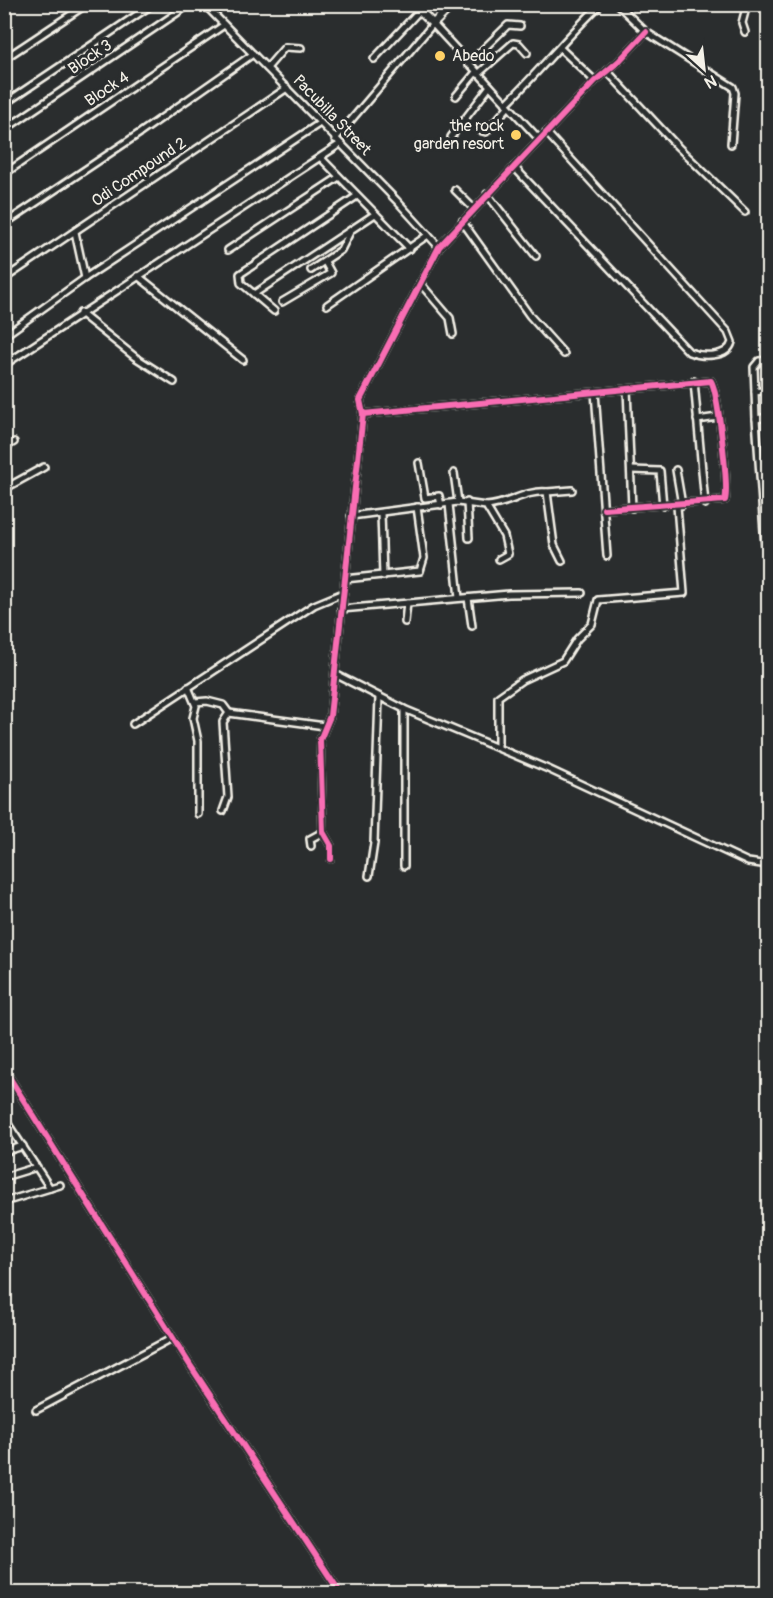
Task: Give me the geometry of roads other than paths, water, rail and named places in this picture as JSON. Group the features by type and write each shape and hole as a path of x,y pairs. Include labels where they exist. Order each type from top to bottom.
{"main road":[{"path":"417,7 433,24 453,4"}],"street":[{"path":"4,59 87,4"},
{"path":"4,105 153,4"},
{"name":"Block 3","path":"4,130 190,4"},
{"name":"Pacubilla Street","path":"204,4 439,247"},
{"path":"479,130 486,132 507,105 601,4"},
{"path":"617,4 646,32 733,87 735,93 731,144"},
{"path":"745,32 742,22 747,4"},
{"path":"374,59 417,7"},
{"path":"335,139 433,24 539,139"},
{"name":"Block 4","path":"4,174 224,25"},
{"path":"468,64 508,25 520,26"},
{"path":"331,860 331,846 323,832 320,740 330,716 363,414 360,400 439,247 539,139 646,32"},
{"path":"456,96 477,73 513,43 519,44 527,53"},
{"path":"267,68 285,47 301,48"},
{"path":"560,48 595,81"},
{"path":"4,224 235,68 252,54"},
{"path":"607,71 678,147 745,212"},
{"path":"451,137 490,86"},
{"name":"Odi Compound 2","path":"4,279 287,88"},
{"path":"5,336 85,278 320,123"},
{"path":"514,166 689,352 707,355 724,352 730,348 732,342 728,332 546,132"},
{"path":"4,365 340,144"},
{"path":"321,158 410,249"},
{"path":"228,250 339,177"},
{"path":"455,190 473,208"},
{"path":"487,194 536,256"},
{"path":"274,310 241,283 240,274 357,195"},
{"path":"254,294 375,214"},
{"path":"462,221 530,316 564,354"},
{"path":"311,270 341,250 351,229"},
{"path":"75,232 85,278"},
{"path":"327,305 428,235"},
{"path":"282,302 331,273 325,262"},
{"path":"138,276 243,360"},
{"path":"420,283 450,318 453,334"},
{"path":"80,313 135,357 174,382"},
{"path":"768,360 759,360 754,367 761,483 766,510 768,566"},
{"path":"363,414 708,379 713,383 726,498 705,504 604,509"},
{"path":"694,381 705,504"},
{"path":"627,389 632,508"},
{"path":"755,392 768,390"},
{"path":"595,392 607,556"},
{"path":"697,420 718,417"},
{"path":"756,419 768,417"},
{"path":"4,448 14,442"},
{"path":"759,447 768,447"},
{"path":"419,464 425,498 439,496 441,505"},
{"path":"4,489 44,466"},
{"path":"631,470 660,471 663,506"},
{"path":"498,748 498,697 522,680 563,661 577,639 592,624 598,600 684,593 676,470"},
{"path":"454,474 458,502"},
{"path":"761,483 768,483"},
{"path":"351,516 458,502 486,506 510,502 524,494 572,490"},
{"path":"547,492 554,544 562,561"},
{"path":"467,502 469,538"},
{"path":"449,504 459,598"},
{"path":"486,506 507,543 508,554 499,559"},
{"path":"345,579 417,572 422,568 424,558 417,507"},
{"path":"381,513 383,576"},
{"path":"341,609 459,598 550,592 582,593"},
{"path":"133,724 314,605 343,593"},
{"path":"468,598 472,626"},
{"path":"405,622 407,603"},
{"path":"334,674 404,709 498,748 748,862 768,865"},
{"path":"188,687 195,702 193,718 198,741 198,814"},
{"path":"369,876 374,843 378,697"},
{"path":"195,702 207,701 223,705 229,713 325,726"},
{"path":"404,709 404,866"},
{"path":"223,811 228,797 223,722 229,713"},
{"path":"311,846 310,839 323,832"},
{"path":"4,1069 172,1338 341,1593"},
{"path":"4,1118 50,1188"},
{"path":"4,1152 23,1146"},
{"path":"4,1177 37,1167"},
{"path":"4,1202 60,1185"},
{"path":"36,1410 172,1338"}],"place":[{"name":"Abedo","path":"440,56"},
{"name":"the rock garden resort","path":"516,135"}]}
